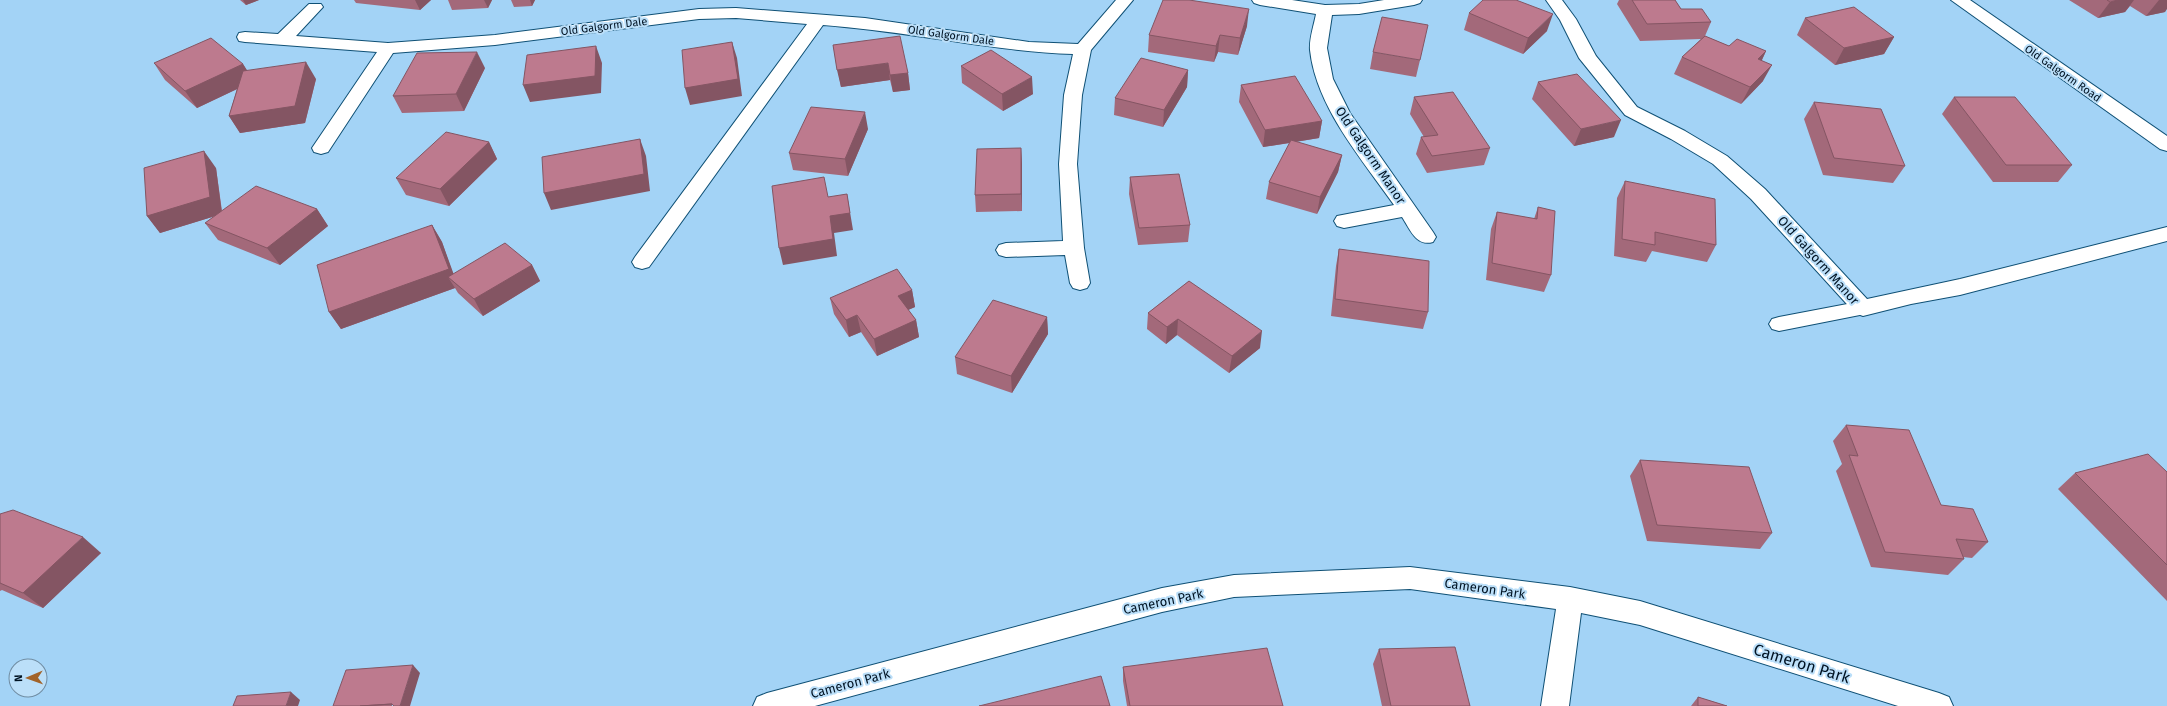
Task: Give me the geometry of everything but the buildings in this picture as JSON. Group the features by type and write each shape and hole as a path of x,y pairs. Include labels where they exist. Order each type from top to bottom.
{"street":[{"path":"1080,283 1074,248 1068,164 1073,95 1083,49 1125,0"},
{"path":"1260,0 1324,10 1359,9 1414,0"},
{"name":"Old Galgorm Manor","path":"1554,0 1568,19 1588,58 1631,111 1678,135 1720,160 1758,194 1863,308 1911,296 1960,287 2167,234"},
{"name":"Old Galgorm Road","path":"1959,0 2167,145"},
{"path":"283,39 315,6"},
{"name":"Old Galgorm Manor","path":"1324,10 1318,48 1324,79 1341,114 1426,237"},
{"name":"Old Galgorm Dale","path":"245,37 388,48 495,40 699,14 736,13 865,23 1029,47 1083,49"},
{"path":"642,262 819,19"},
{"path":"321,148 388,48"},
{"name":"Old Galgorm Manor","path":"1344,221 1407,209"},
{"path":"1006,250 1074,248"},
{"name":"Cameron Park","path":"767,706 1162,600 1234,586 1410,578 1570,599 1640,613 1939,706"},
{"path":"1555,706 1570,599"}],"lane":[{"path":"1779,324 1863,308"}]}
